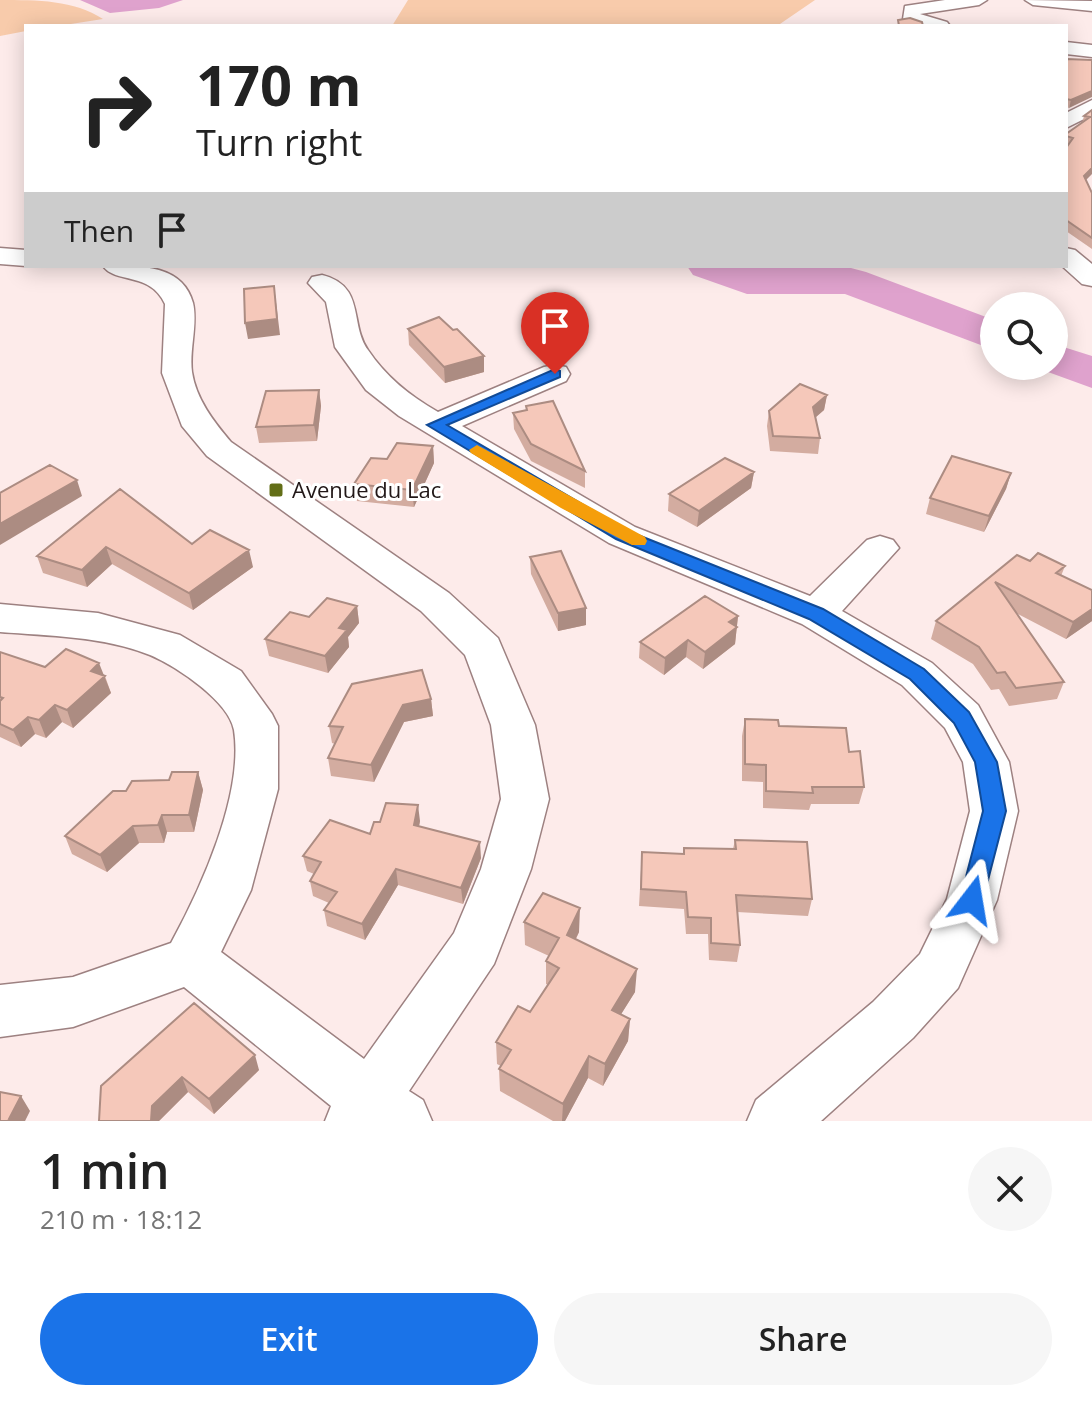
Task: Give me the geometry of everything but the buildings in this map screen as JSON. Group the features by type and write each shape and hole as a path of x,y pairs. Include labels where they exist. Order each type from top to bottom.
{"street":[{"path":"933,24 912,19 911,10 979,0"},
{"path":"1033,0 1092,6"},
{"path":"1068,48 1092,51"},
{"path":"1068,121 1092,106"},
{"path":"0,256 24,258"},
{"path":"1068,258 1092,278"},
{"path":"123,268 151,276 176,296 179,304 177,373 194,419 219,449 435,602 483,648 513,725 525,799 506,869 475,947 375,1114 190,960"},
{"path":"322,283 340,299 350,347 377,383 435,425 622,535 816,614 917,674 962,717 986,762 994,811 972,900 939,971 893,1020 777,1121"},
{"path":"435,425 555,374"},
{"path":"816,614 880,548"},
{"path":"0,618 98,627 165,645 226,682 256,726 255,789 226,890 190,960 123,988 27,1011 0,1011"}],"shaded area":[{"path":"0,0 68,5 103,19 71,24 24,24 24,31 0,36"},
{"path":"80,0 183,0 159,8 110,13"},
{"path":"408,0 815,0 780,24 393,24"}],"waterway":[{"path":"713,268 747,281 851,281 980,331"},
{"path":"1068,364 1092,373"}],"slow traffic":[{"path":"477,450 567,504 638,541"}],"place":[{"name":"Avenue du Lac","path":"276,490"}],"route":[{"path":"555,374 435,425 622,535 816,614 917,674 962,717 986,762 994,811 972,900"}]}
